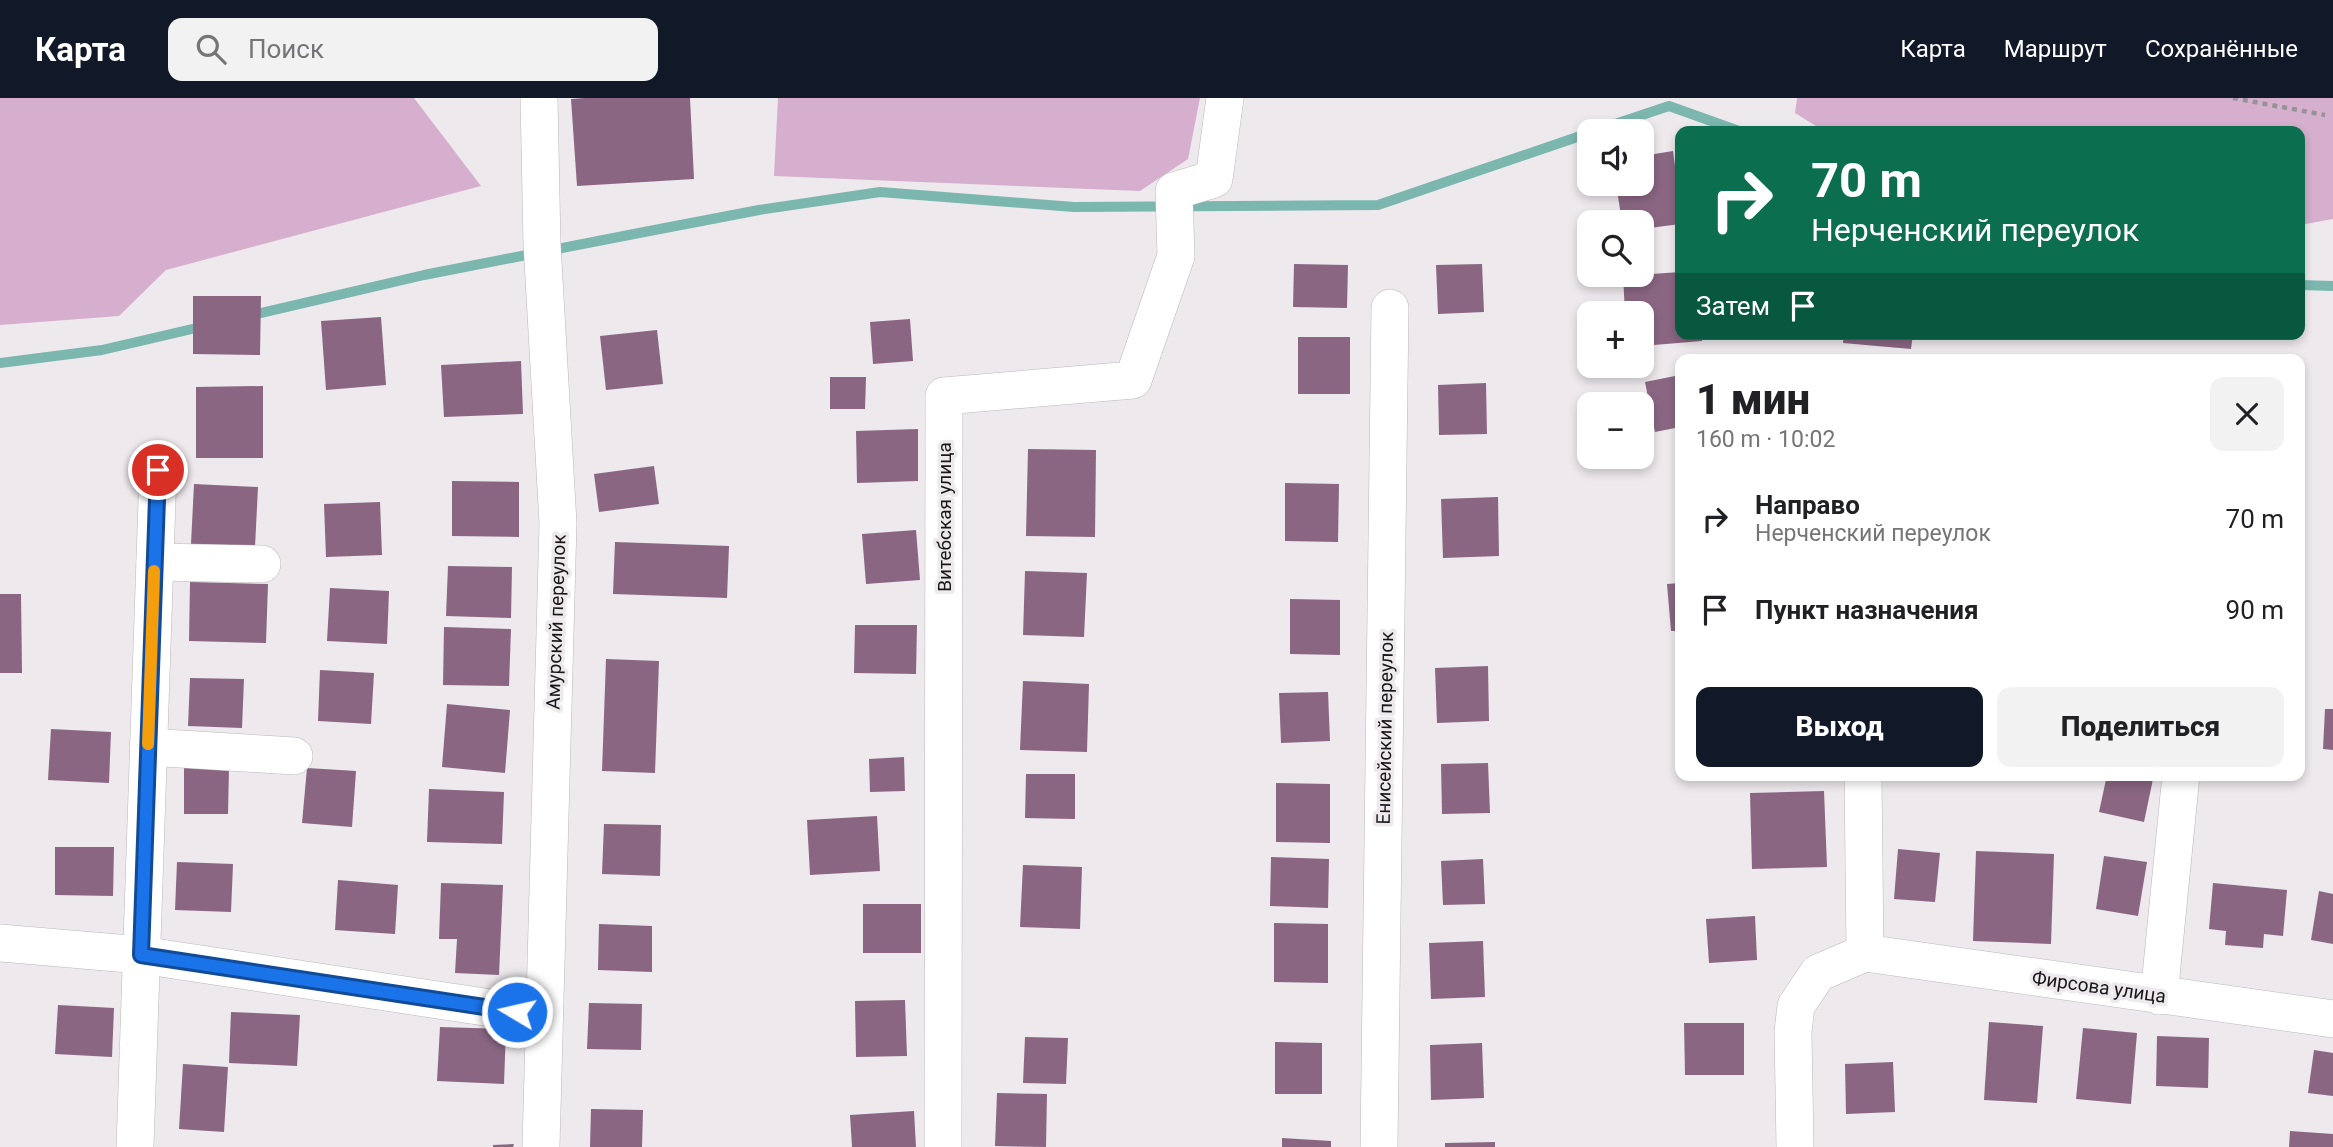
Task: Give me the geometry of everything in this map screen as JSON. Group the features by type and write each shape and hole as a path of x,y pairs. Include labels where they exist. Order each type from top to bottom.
{"street":[{"name":"Амурский переулок","path":"539,98 542,244 558,523 541,1147"},
{"name":"Витебская улица","path":"943,1147 944,396 1133,380 1176,257 1174,191 1214,179 1225,98"},
{"name":"Енисейский переулок","path":"1379,1147 1390,308"},
{"path":"135,1147 158,470"},
{"path":"155,562 262,564"},
{"path":"148,747 294,756"},
{"path":"1795,1147 1793,1032 1796,1006 1818,973 1865,953 1863,781"},
{"path":"2159,996 2180,781"},
{"path":"0,943 141,955 544,1016"},
{"name":"Фирсова улица","path":"1865,953 2333,1019"}],"path":[{"path":"2233,98 2325,115"}],"shaded area":[{"path":"0,98 414,98 481,186 166,270 119,316 0,325"},
{"path":"778,98 1200,98 1188,159 1140,191 774,176"},
{"path":"1797,98 2333,98 2333,219 2305,224 2305,126 1816,126 1795,113"}],"building":[{"path":"690,98 694,179 577,186 571,99"},
{"path":"1673,151 1675,225 1654,227 1654,210 1620,210 1618,196 1654,196 1654,154"},
{"path":"1294,264 1348,265 1347,308 1293,307"},
{"path":"1482,264 1484,312 1438,314 1436,265"},
{"path":"1675,272 1675,340 1702,341 1654,345 1654,301 1624,301 1624,287 1654,287 1654,274"},
{"path":"193,296 261,296 260,355 193,354"},
{"path":"381,317 386,385 326,390 321,321"},
{"path":"910,319 913,361 873,364 870,322"},
{"path":"657,330 663,384 606,390 600,336"},
{"path":"1298,337 1350,337 1350,394 1298,394"},
{"path":"1843,340 1912,340 1911,349 1843,343"},
{"path":"521,361 523,414 444,417 441,365"},
{"path":"1675,376 1675,428 1655,432 1654,392 1647,392 1645,382"},
{"path":"830,377 866,377 865,409 830,409"},
{"path":"1486,383 1487,434 1439,435 1438,385"},
{"path":"263,386 263,458 196,458 196,387"},
{"path":"918,429 918,481 857,483 856,431"},
{"path":"1028,449 1096,450 1095,537 1026,536"},
{"path":"654,466 659,504 599,512 594,474"},
{"path":"452,481 519,482 519,537 452,536"},
{"path":"1285,483 1339,484 1338,542 1285,541"},
{"path":"194,484 258,487 255,547 191,544"},
{"path":"1498,497 1499,556 1443,558 1441,499"},
{"path":"380,502 382,555 326,557 324,504"},
{"path":"916,530 920,580 866,584 862,534"},
{"path":"615,542 729,546 727,598 613,594"},
{"path":"448,566 512,567 511,618 446,616"},
{"path":"1025,571 1087,573 1084,637 1023,635"},
{"path":"190,582 268,584 266,643 189,641"},
{"path":"1675,583 1675,631 1671,631 1667,584"},
{"path":"330,588 389,591 387,644 327,641"},
{"path":"0,594 21,594 22,673 0,673"},
{"path":"1290,599 1340,600 1340,655 1290,654"},
{"path":"855,625 917,625 916,674 854,673"},
{"path":"444,627 511,629 509,686 443,685"},
{"path":"606,659 659,661 655,773 602,771"},
{"path":"1488,666 1489,721 1437,723 1435,668"},
{"path":"320,670 374,673 371,724 318,721"},
{"path":"190,678 244,679 242,728 188,726"},
{"path":"1023,681 1089,684 1087,752 1020,750"},
{"path":"1328,692 1330,741 1281,743 1279,693"},
{"path":"447,704 510,710 505,773 442,767"},
{"path":"2325,709 2333,709 2333,750 2323,749"},
{"path":"51,729 111,732 109,783 48,780"},
{"path":"904,757 905,791 870,792 869,759"},
{"path":"1488,763 1490,813 1442,814 1441,764"},
{"path":"184,768 229,768 228,814 184,814"},
{"path":"307,768 356,771 352,827 302,823"},
{"path":"1026,774 1075,774 1075,819 1025,818"},
{"path":"2106,781 2153,781 2144,822 2099,812"},
{"path":"1276,783 1330,784 1330,843 1276,842"},
{"path":"429,789 504,792 502,844 427,842"},
{"path":"1824,791 1827,867 1752,869 1750,793"},
{"path":"877,816 880,871 810,875 807,820"},
{"path":"604,824 661,825 660,876 602,874"},
{"path":"55,847 114,847 113,896 55,895"},
{"path":"1898,849 1940,853 1935,902 1894,899"},
{"path":"1976,851 2054,854 2051,944 1973,941"},
{"path":"2104,856 2147,862 2138,916 2096,909"},
{"path":"1271,857 1329,859 1328,908 1270,906"},
{"path":"1483,859 1485,904 1443,905 1441,861"},
{"path":"177,862 233,864 231,912 175,910"},
{"path":"1023,865 1082,867 1080,929 1020,927"},
{"path":"338,880 398,885 395,934 335,930"},
{"path":"441,883 503,885 499,975 455,973 457,939 439,939"},
{"path":"2213,883 2287,890 2283,936 2264,934 2263,948 2225,945 2226,931 2209,929"},
{"path":"2319,891 2333,894 2333,944 2311,940"},
{"path":"863,904 921,904 921,953 863,953"},
{"path":"1755,916 1757,960 1709,963 1706,919"},
{"path":"1274,923 1328,924 1328,983 1274,982"},
{"path":"599,924 652,926 652,972 598,970"},
{"path":"1483,941 1485,997 1431,999 1429,943"},
{"path":"905,1000 907,1056 856,1057 855,1001"},
{"path":"589,1003 642,1004 641,1050 587,1049"},
{"path":"58,1005 114,1008 112,1057 55,1054"},
{"path":"231,1012 300,1015 297,1066 229,1063"},
{"path":"1989,1022 2043,1026 2037,1103 1984,1100"},
{"path":"1684,1023 1744,1023 1744,1075 1685,1075"},
{"path":"440,1027 506,1029 504,1084 437,1081"},
{"path":"2083,1028 2137,1033 2131,1104 2076,1099"},
{"path":"2157,1036 2209,1038 2208,1088 2156,1086"},
{"path":"1025,1037 1068,1038 1066,1084 1023,1083"},
{"path":"1275,1042 1322,1043 1322,1094 1275,1094"},
{"path":"1482,1043 1484,1098 1431,1100 1430,1045"},
{"path":"2314,1050 2333,1053 2333,1096 2308,1093"},
{"path":"1893,1062 1895,1112 1846,1114 1845,1064"},
{"path":"183,1064 228,1067 224,1132 179,1129"},
{"path":"997,1093 1047,1094 1046,1147 995,1146"},
{"path":"591,1109 643,1110 642,1147 590,1147"},
{"path":"914,1111 916,1147 852,1147 850,1115"},
{"path":"2290,1131 2333,1134 2333,1147 2289,1147"},
{"path":"1282,1138 1331,1141 1331,1147 1282,1147"},
{"path":"1495,1142 1495,1147 1445,1147 1445,1143"},
{"path":"514,1144 513,1147 493,1147 493,1145"}],"waterway":[{"path":"1630,119 1669,106 1725,126"},
{"path":"248,316 424,275 759,210 880,192 1074,207 1378,205 1577,137"},
{"path":"2305,285 2333,286"},
{"path":"0,363 102,350 205,326"}],"slow traffic":[{"path":"148,744 154,571"}],"route":[{"path":"158,470 141,955 517,1012"}]}
